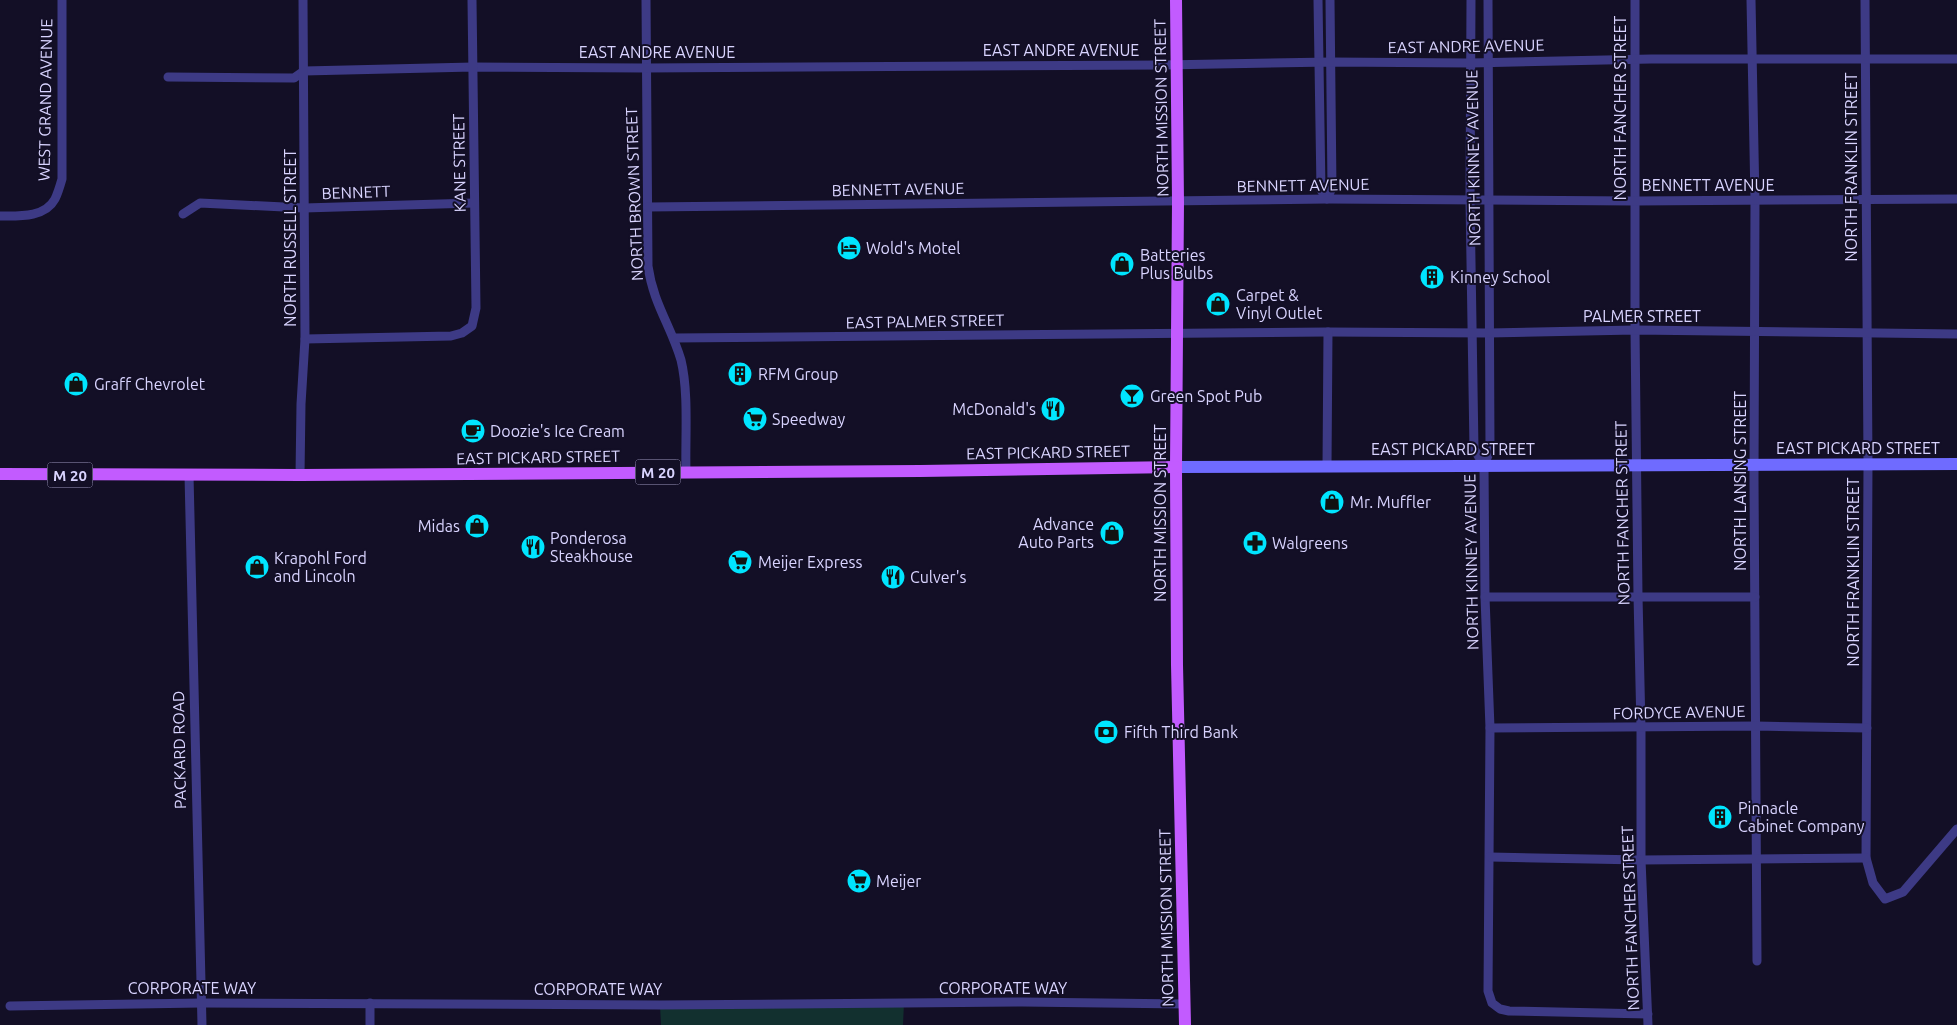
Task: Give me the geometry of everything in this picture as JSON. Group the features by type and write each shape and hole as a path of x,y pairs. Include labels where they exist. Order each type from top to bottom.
{"main road":[{"name":"NORTH MISSION STREET","path":"1176,0 1178,202 1176,334 1177,665 1185,1025"},
{"name":"EAST PICKARD STREET","path":"0,474 140,476 920,471 1176,467 1957,464"}],"street":[{"name":"WEST GRAND AVENUE","path":"0,216 35,214 47,209 55,200 62,180 62,0"},
{"name":"NORTH RUSSELL STREET","path":"300,475 300,404 305,340 303,0"},
{"name":"KANE STREET","path":"305,340 451,336 462,333 472,326 476,308 472,0"},
{"name":"NORTH BROWN STREET","path":"646,0 645,68 648,266 651,286 656,301 674,338 681,363 685,385 686,472"},
{"path":"1318,0 1321,190 1327,199"},
{"path":"1327,199 1332,188 1330,0"},
{"path":"1471,0 1470,200 1474,449 1484,466"},
{"name":"NORTH KINNEY AVENUE","path":"1488,0 1490,451 1484,466 1485,597 1490,728 1488,991 1492,1004 1500,1009 1509,1011 1648,1014"},
{"name":"NORTH FANCHER STREET","path":"1635,0 1635,330 1641,860 1648,1025"},
{"name":"NORTH LANSING STREET","path":"1752,0 1755,200 1754,464 1757,961"},
{"name":"NORTH FRANKLIN STREET","path":"1865,0 1868,464 1866,858 1873,884 1885,899 1903,892 1957,830"},
{"name":"EAST ANDRE AVENUE","path":"168,77 294,78 304,71 473,67 645,68 1177,65 1635,59 1957,59"},
{"name":"BENNETT AVENUE","path":"648,207 1327,199 1635,201 1957,199"},
{"name":"BENNETT","path":"183,214 200,203 304,208 474,203"},
{"name":"PALMER STREET","path":"1328,332 1489,333 1635,330 1957,334"},
{"path":"1328,332 1328,466"},
{"name":"EAST PALMER STREET","path":"674,338 1328,332"},
{"name":"PACKARD ROAD","path":"189,475 202,1025"},
{"path":"1485,597 1755,597"},
{"name":"FORDYCE AVENUE","path":"1490,728 1756,726 1867,728"},
{"path":"1490,857 1641,860 1866,858"},
{"name":"CORPORATE WAY","path":"10,1006 201,1003 660,1005 1022,1002 1185,1004"},
{"path":"370,1003 370,1025"}],"green space":[{"path":"904,1003 903,1025 661,1025 660,1005"}],"place":[{"name":"Wold's Motel","path":"849,248"},
{"name":"Batteries Plus Bulbs","path":"1122,264"},
{"name":"Kinney School","path":"1432,277"},
{"name":"Carpet & Vinyl Outlet","path":"1218,304"},
{"name":"RFM Group","path":"740,374"},
{"name":"Graff Chevrolet","path":"76,384"},
{"name":"Green Spot Pub","path":"1132,396"},
{"name":"McDonald's","path":"1053,409"},
{"name":"Speedway","path":"755,419"},
{"name":"Doozie's Ice Cream","path":"473,431"},
{"name":"Mr. Muffler","path":"1332,502"},
{"name":"Midas","path":"477,526"},
{"name":"Advance Auto Parts","path":"1112,533"},
{"name":"Walgreens","path":"1255,543"},
{"name":"Ponderosa Steakhouse","path":"533,547"},
{"name":"Meijer Express","path":"740,562"},
{"name":"Krapohl Ford and Lincoln","path":"257,567"},
{"name":"Culver's","path":"893,577"},
{"name":"Fifth Third Bank","path":"1106,732"},
{"name":"Pinnacle Cabinet Company","path":"1720,817"},
{"name":"Meijer","path":"859,881"}]}
